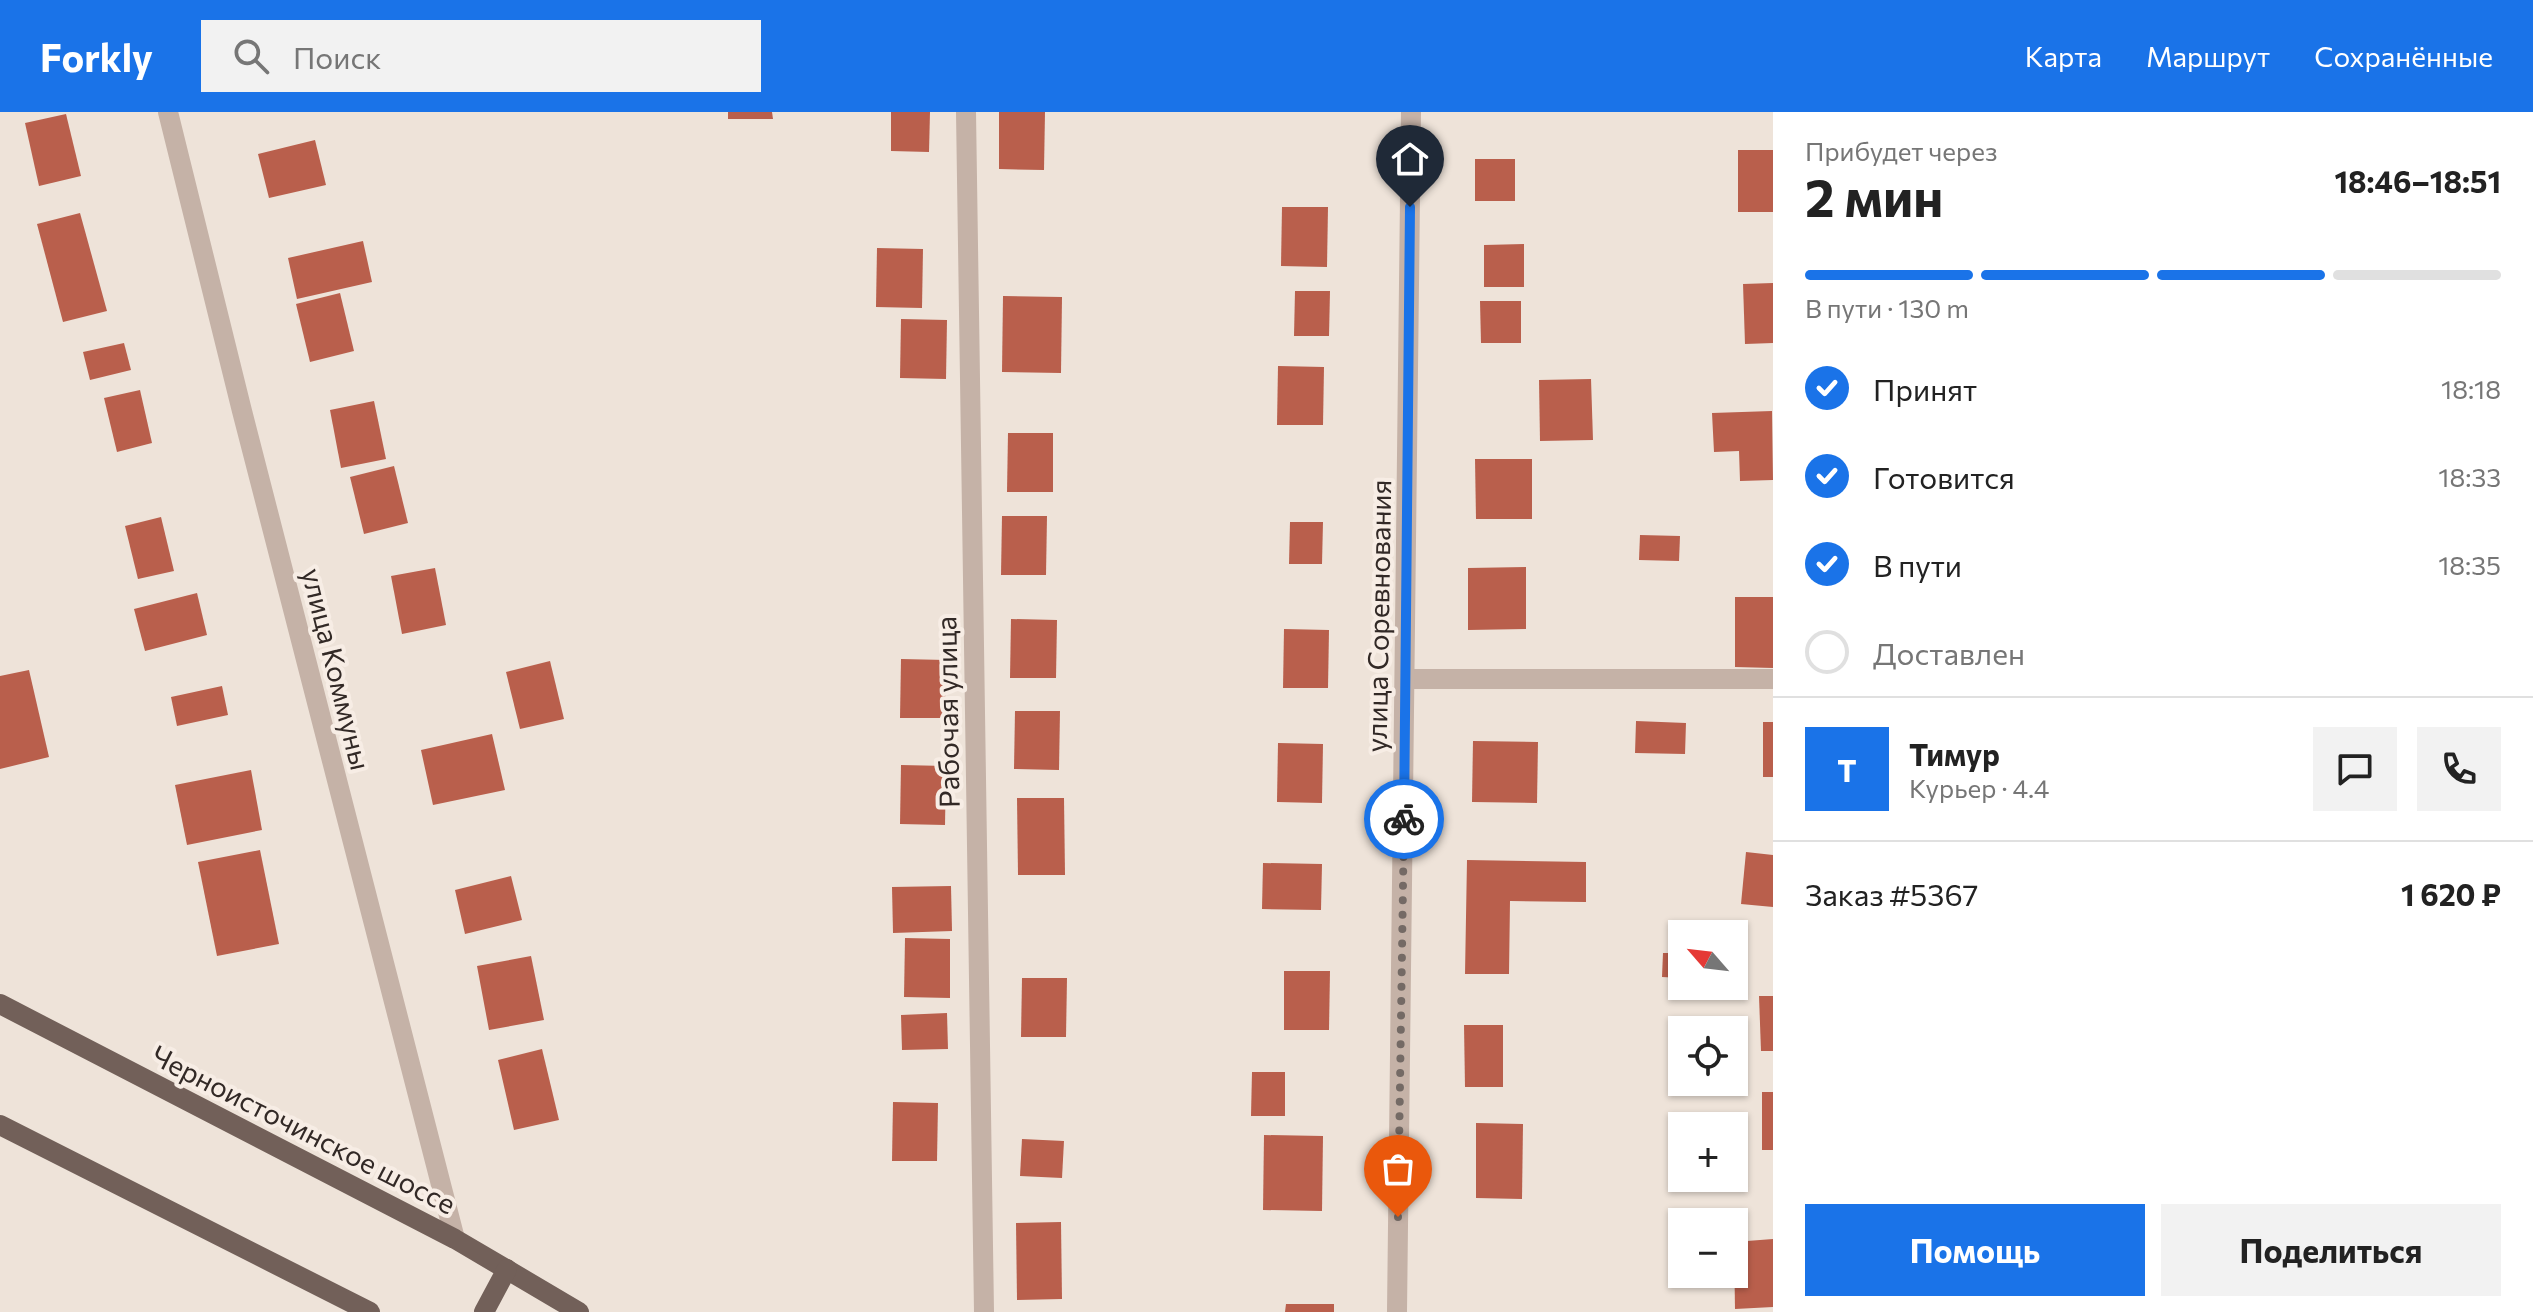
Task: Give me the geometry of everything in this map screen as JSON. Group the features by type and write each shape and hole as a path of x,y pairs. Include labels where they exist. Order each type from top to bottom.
{"main road":[{"name":"Черноисточинское шоссе","path":"0,1004 455,1239 579,1312"},
{"path":"0,1125 370,1312"},
{"path":"484,1312 507,1269"}],"street":[{"name":"улица Коммуны","path":"168,112 455,1239"},
{"name":"Рабочая улица","path":"966,112 984,1312"},
{"name":"улица Соревнования","path":"1397,1312 1411,112"},
{"path":"1406,679 1773,679"}],"building":[{"path":"728,112 772,112 773,119 728,119"},
{"path":"891,112 930,112 929,152 891,151"},
{"path":"999,112 1045,112 1044,170 999,169"},
{"path":"66,114 81,176 39,186 25,123"},
{"path":"315,140 326,185 269,198 258,154"},
{"path":"1738,150 1773,150 1773,212 1738,212"},
{"path":"1475,159 1515,159 1515,201 1475,201"},
{"path":"1282,207 1328,207 1327,267 1281,266"},
{"path":"80,213 107,311 63,322 37,224"},
{"path":"363,241 372,282 297,299 288,258"},
{"path":"1524,244 1524,287 1484,287 1484,245"},
{"path":"877,248 923,249 922,308 876,307"},
{"path":"1773,283 1773,343 1745,344 1743,284"},
{"path":"1295,291 1330,291 1329,336 1294,336"},
{"path":"340,293 354,351 310,362 296,304"},
{"path":"1003,296 1062,297 1061,373 1002,372"},
{"path":"1480,301 1521,301 1521,343 1481,343"},
{"path":"901,319 947,320 946,379 900,378"},
{"path":"124,343 131,370 90,380 83,352"},
{"path":"1278,366 1324,367 1323,425 1277,425"},
{"path":"1591,379 1593,440 1540,441 1539,380"},
{"path":"140,390 152,443 117,452 104,398"},
{"path":"374,401 386,459 341,468 330,410"},
{"path":"1772,411 1773,480 1740,481 1739,451 1714,452 1712,413"},
{"path":"1008,433 1053,433 1053,492 1007,492"},
{"path":"1475,459 1532,459 1532,519 1476,519"},
{"path":"394,466 408,523 364,534 350,477"},
{"path":"1002,516 1047,516 1046,575 1001,575"},
{"path":"161,517 174,571 138,579 125,526"},
{"path":"1290,522 1323,522 1322,564 1289,564"},
{"path":"1640,535 1680,536 1679,561 1639,560"},
{"path":"1526,567 1526,629 1468,630 1468,568"},
{"path":"435,568 446,625 402,634 391,576"},
{"path":"197,593 207,635 145,651 134,609"},
{"path":"1735,597 1773,597 1773,668 1735,667"},
{"path":"1011,619 1057,620 1056,678 1010,678"},
{"path":"1284,629 1329,630 1328,688 1283,688"},
{"path":"901,659 946,660 945,718 900,718"},
{"path":"550,661 564,719 520,729 506,672"},
{"path":"29,670 49,757 0,769 0,676"},
{"path":"222,686 228,715 177,726 171,697"},
{"path":"1015,711 1060,711 1059,770 1014,769"},
{"path":"1636,721 1686,723 1685,754 1635,753"},
{"path":"1763,722 1773,722 1773,777 1763,777"},
{"path":"492,734 505,790 433,805 421,750"},
{"path":"1473,741 1538,742 1537,803 1472,802"},
{"path":"1278,743 1323,744 1322,803 1277,802"},
{"path":"901,765 946,766 945,825 900,824"},
{"path":"251,770 262,830 187,845 175,785"},
{"path":"1017,798 1064,798 1065,875 1018,875"},
{"path":"260,850 279,944 217,956 198,862"},
{"path":"1746,852 1773,855 1773,907 1741,904"},
{"path":"1467,860 1586,862 1586,902 1510,901 1509,974 1465,974"},
{"path":"1263,863 1322,864 1321,910 1262,909"},
{"path":"511,876 522,920 465,934 455,890"},
{"path":"951,886 952,931 893,933 892,887"},
{"path":"905,938 950,939 950,998 904,997"},
{"path":"1663,953 1668,953 1668,977 1662,977"},
{"path":"531,956 544,1020 489,1030 477,966"},
{"path":"1284,971 1330,971 1329,1030 1284,1030"},
{"path":"1022,978 1067,978 1066,1037 1021,1037"},
{"path":"1759,996 1773,996 1773,1051 1761,1051"},
{"path":"947,1013 948,1049 902,1050 901,1015"},
{"path":"1464,1025 1503,1025 1503,1087 1465,1087"},
{"path":"542,1049 559,1120 514,1130 498,1060"},
{"path":"1252,1072 1285,1072 1285,1116 1251,1116"},
{"path":"1762,1092 1773,1092 1773,1150 1762,1150"},
{"path":"893,1102 938,1103 937,1161 892,1161"},
{"path":"1476,1123 1523,1124 1522,1199 1476,1198"},
{"path":"1264,1135 1323,1136 1322,1211 1263,1210"},
{"path":"1022,1139 1064,1141 1062,1178 1020,1176"},
{"path":"1061,1222 1062,1299 1017,1300 1016,1223"},
{"path":"1773,1239 1773,1307 1735,1309 1735,1288 1748,1288 1748,1241"},
{"path":"1286,1304 1334,1304 1334,1312 1285,1312"}],"way so far":[{"path":"1398,1217 1404,819"}],"route":[{"path":"1404,819 1410,207"}]}
